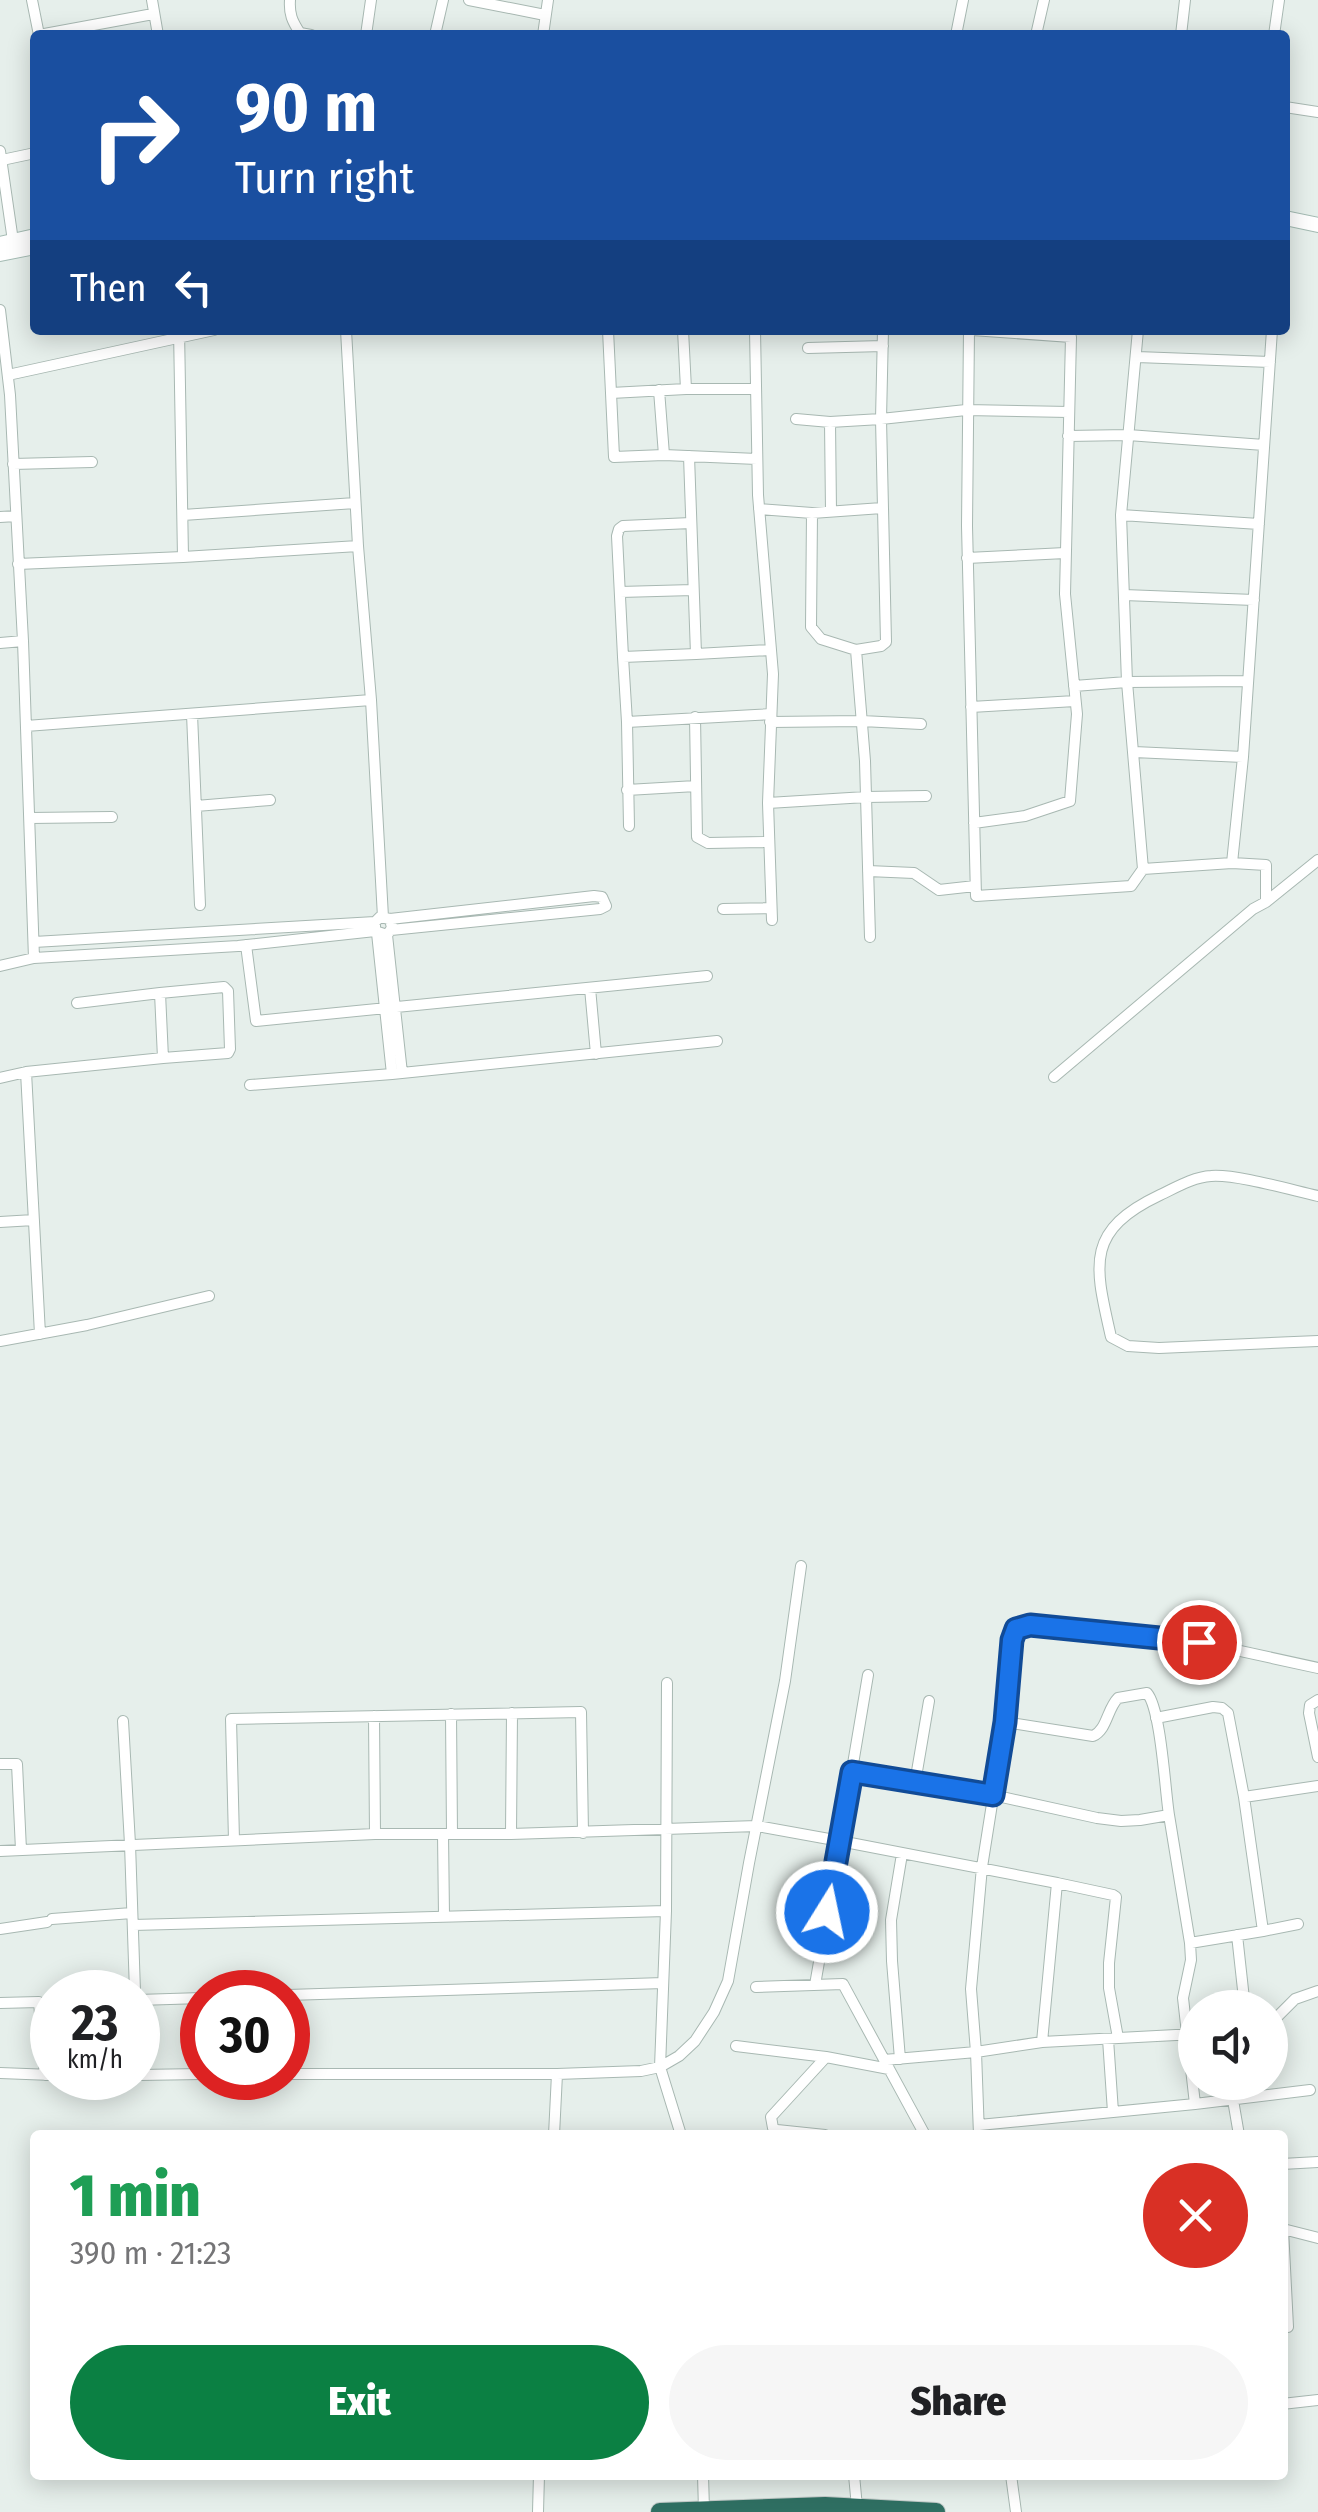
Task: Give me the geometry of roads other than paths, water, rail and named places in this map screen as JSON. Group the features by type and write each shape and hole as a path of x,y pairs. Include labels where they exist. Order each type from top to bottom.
{"highway":[{"path":"660,2512 857,2507 936,2512"}],"street":[{"path":"32,0 38,30"},
{"path":"152,0 157,30"},
{"path":"290,0 289,14 299,30"},
{"path":"367,30 371,0"},
{"path":"436,30 443,0"},
{"path":"469,0 545,16"},
{"path":"544,30 548,0"},
{"path":"957,30 963,0"},
{"path":"1037,30 1044,0"},
{"path":"1182,30 1185,0"},
{"path":"1275,30 1279,0"},
{"path":"66,30 153,14"},
{"path":"1290,108 1318,112"},
{"path":"6,242 1,156 30,153"},
{"path":"1290,219 1318,226"},
{"path":"0,254 30,248"},
{"path":"0,310 14,464 34,958"},
{"path":"8,375 171,335"},
{"path":"179,335 184,557"},
{"path":"346,335 358,546 372,700 382,927 397,1073"},
{"path":"608,335 614,457 758,459"},
{"path":"684,335 686,389"},
{"path":"723,909 771,914 768,803 773,674 759,508 755,335"},
{"path":"812,512 811,627 816,636 856,650 882,646 886,642 883,335"},
{"path":"971,335 966,410 967,558 976,896 1131,886 1143,869 1127,682 1121,515 1138,335"},
{"path":"974,824 1025,816 1070,802 1077,714 1065,594 1071,336 1054,335"},
{"path":"1232,864 1272,335"},
{"path":"808,348 884,346"},
{"path":"1136,357 1270,362"},
{"path":"611,393 756,389"},
{"path":"659,390 664,455"},
{"path":"796,419 830,422 966,410 1069,412"},
{"path":"830,422 831,512"},
{"path":"1068,436 1128,434 1264,445"},
{"path":"690,456 696,654"},
{"path":"14,464 92,462"},
{"path":"183,515 355,503"},
{"path":"759,508 831,512 882,508"},
{"path":"1121,515 1259,524"},
{"path":"0,517 16,516"},
{"path":"629,826 628,722 617,536 624,526 691,523"},
{"path":"18,564 358,546"},
{"path":"967,558 1065,553"},
{"path":"620,592 693,590"},
{"path":"1124,596 1254,600"},
{"path":"0,643 22,642"},
{"path":"623,657 770,650"},
{"path":"856,650 870,937"},
{"path":"1074,686 1248,681"},
{"path":"26,726 372,700"},
{"path":"971,707 1075,701"},
{"path":"192,714 200,904"},
{"path":"628,722 695,717 921,724"},
{"path":"695,717 696,830 701,840 769,842"},
{"path":"1134,752 1243,756"},
{"path":"627,790 696,786"},
{"path":"768,803 926,796"},
{"path":"196,806 270,800"},
{"path":"30,818 112,817"},
{"path":"1054,1077 1253,909 1318,860"},
{"path":"1143,869 1266,865 1266,902"},
{"path":"868,871 914,872 939,890 975,886"},
{"path":"0,966 34,958 246,945 382,927 542,902 598,896 606,904 600,910 543,916 382,927 34,942"},
{"path":"542,902 543,916"},
{"path":"246,945 256,1022 706,976"},
{"path":"0,1078 26,1072 222,1055 228,1054 230,1048 228,991 224,987 77,1003"},
{"path":"590,988 596,1054"},
{"path":"160,993 163,1058"},
{"path":"250,1085 716,1041"},
{"path":"26,1072 40,1334"},
{"path":"1318,1196 1211,1176 1186,1183 1138,1206 1103,1240 1098,1267 1111,1337 1128,1346 1318,1341"},
{"path":"0,1222 34,1220"},
{"path":"0,1341 210,1296"},
{"path":"310,2074 641,2071 680,2056 714,2012 728,1981 785,1681 801,1566"},
{"path":"1238,2130 1233,2100 979,2130 970,1990 1013,1634 1030,1625 1199,1642 1318,1668"},
{"path":"814,1985 868,1674"},
{"path":"668,1683 660,2066 679,2130"},
{"path":"1005,1722 1093,1736 1101,1731 1118,1698 1142,1693 1151,1696 1190,1943 1191,1960 1184,1990"},
{"path":"1318,1700 1310,1706 1309,1713 1318,1757"},
{"path":"915,1783 929,1702"},
{"path":"1156,1718 1213,1707 1228,1714 1263,1931"},
{"path":"234,1840 232,1719 581,1712 583,1832"},
{"path":"512,1713 512,1834"},
{"path":"444,1916 451,1714"},
{"path":"374,1716 374,1834"},
{"path":"123,1721 134,1970"},
{"path":"0,1764 16,1764 21,1850"},
{"path":"852,1772 993,1795 1122,1822 1169,1815"},
{"path":"1244,1798 1318,1786"},
{"path":"0,1850 374,1834 756,1826 1113,1895 1116,1897 1109,1963 1113,2112"},
{"path":"900,2059 891,1920 902,1854"},
{"path":"1042,2042 1057,1883"},
{"path":"0,1929 50,1920 666,1910"},
{"path":"1190,1943 1298,1924"},
{"path":"1236,1935 1243,1990"},
{"path":"310,1995 663,1983"},
{"path":"756,1987 842,1984 922,2130"},
{"path":"1288,2005 1295,1998 1318,1991"},
{"path":"0,2004 30,2002"},
{"path":"736,2046 886,2064 1042,2042 1178,2035"},
{"path":"777,2130 770,2123 774,2112 826,2057"},
{"path":"0,2073 30,2074"},
{"path":"554,2130 557,2074"},
{"path":"1288,2093 1310,2090"},
{"path":"1196,2100 1196,2104"},
{"path":"1288,2164 1318,2162"},
{"path":"1288,2229 1318,2238"},
{"path":"1288,2403 1318,2400"},
{"path":"538,2512 540,2480"},
{"path":"703,2480 704,2510"},
{"path":"854,2480 857,2507"},
{"path":"1012,2480 1016,2512"}]}
